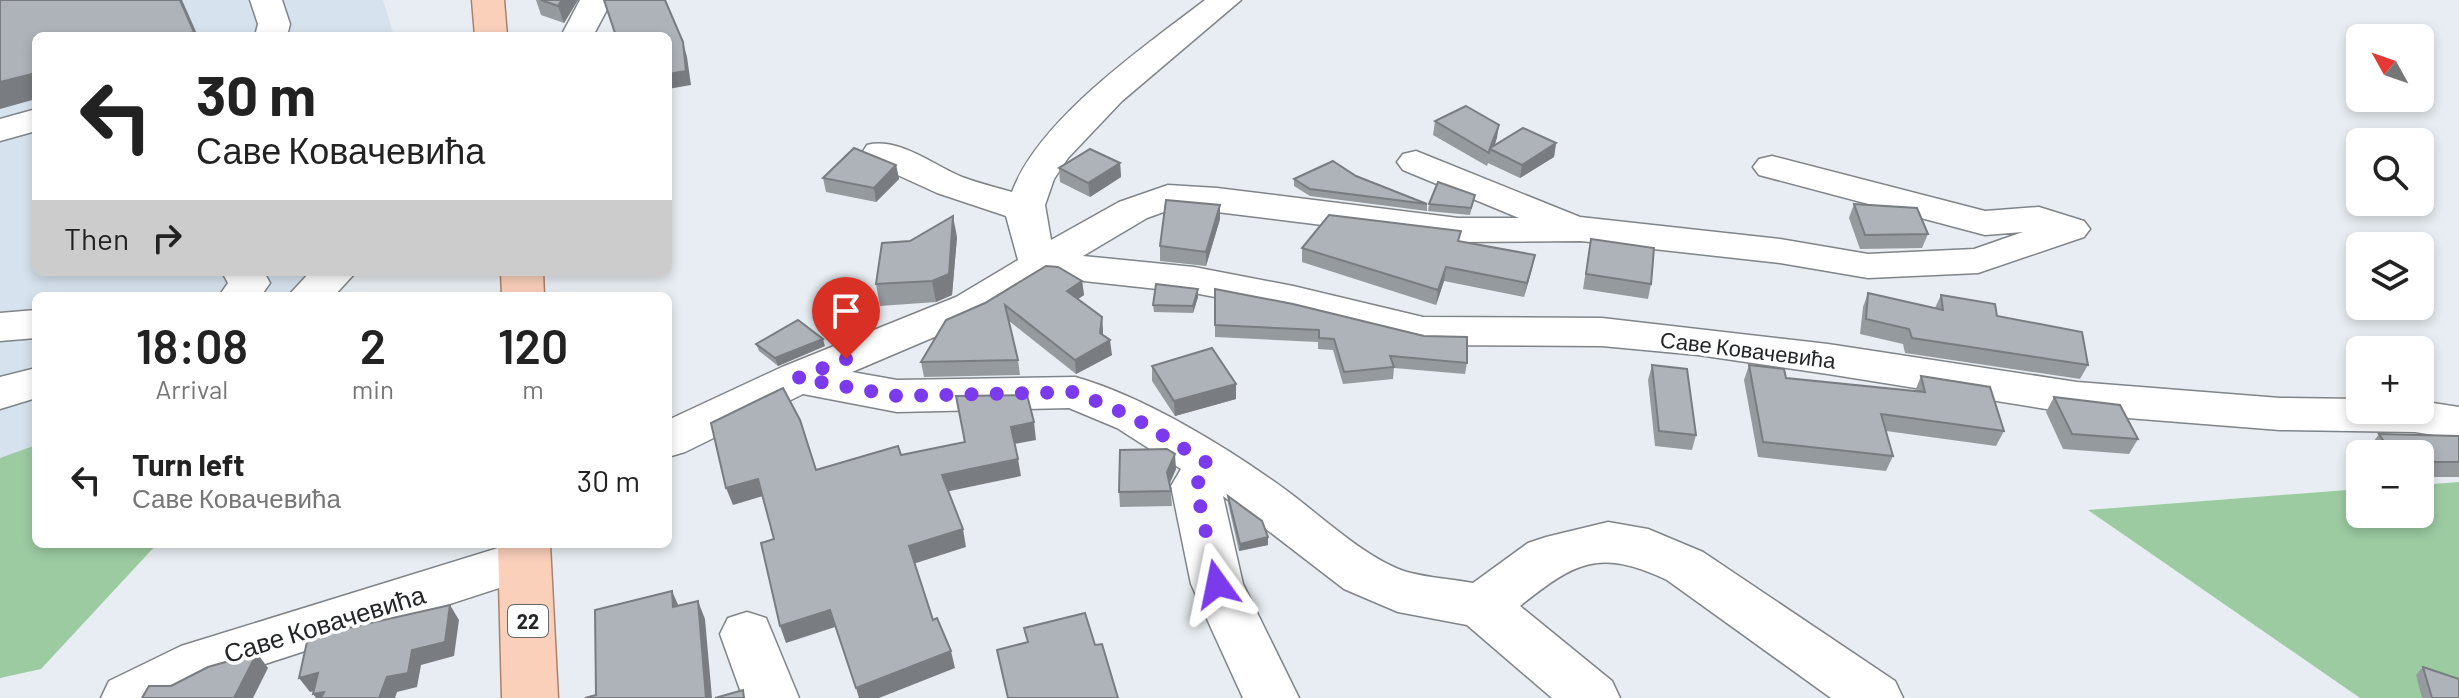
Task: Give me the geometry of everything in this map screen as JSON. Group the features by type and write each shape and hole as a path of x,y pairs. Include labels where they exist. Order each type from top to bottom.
{"main road":[{"path":"488,0 491,32"},
{"name":"Саве Ковачевића","path":"524,552 530,698"}],"street":[{"path":"266,0 274,24 272,32"},
{"path":"579,32 596,0"},
{"path":"1040,264 1025,209 1030,188 1048,160 1113,89 1225,0"},
{"path":"0,130 32,121"},
{"path":"880,153 950,185 1025,209"},
{"path":"1416,162 1581,229"},
{"path":"672,438 798,378 971,306 1133,210 1168,197 1262,205 1458,230 1581,229 1780,251 1868,266 1978,261 2070,229 2039,219 1985,223 1772,167"},
{"name":"Саве Ковачевића","path":"1040,264 1194,280 1293,299 1423,331 1602,332 1828,359 2077,398 2280,414 2415,416 2459,423"},
{"path":"0,327 32,324"},
{"path":"798,378 897,396 1075,392 1133,417 1258,495 1363,575 1398,591 1482,606 1592,698"},
{"path":"0,393 32,384"},
{"path":"1209,464 1196,486 1217,584 1271,698"},
{"path":"1482,606 1546,557 1608,541 1648,549 1685,566 1875,698"},
{"name":"Саве Ковачевића","path":"129,698 201,662 524,552"},
{"path":"747,634 771,698"}],"shaded area":[{"path":"0,0 383,0 393,32 32,32 32,276 333,276 324,292 32,292 32,446 0,458"}],"green space":[{"path":"32,446 32,548 153,548 41,669 0,678 0,458"},
{"path":"2459,482 2459,698 2360,698 2088,510 2346,490 2346,528 2434,528 2434,484"}],"building":[{"path":"0,0 180,0 194,32 32,32 32,74 0,82"},
{"path":"541,0 562,0 558,6"},
{"path":"604,0 665,0 683,42 686,71 672,73 672,32 615,32"},
{"path":"1466,106 1499,125 1490,148 1523,128 1556,143 1522,165 1490,149 1489,153 1435,121"},
{"path":"854,148 896,165 874,188 823,178"},
{"path":"1090,149 1120,163 1088,183 1059,168"},
{"path":"1333,161 1356,176 1427,204 1310,189 1294,179"},
{"path":"1438,182 1475,195 1471,208 1429,204"},
{"path":"1166,200 1220,205 1206,252 1160,246"},
{"path":"1854,204 1917,208 1928,234 1865,235"},
{"path":"1329,215 1461,231 1458,241 1535,255 1527,283 1446,267 1438,290 1302,248"},
{"path":"953,216 949,274 932,281 876,284 882,243 910,241"},
{"path":"1591,239 1654,248 1651,284 1586,274"},
{"path":"1046,266 1058,267 1082,281 1067,291 1102,317 1100,333 1110,340 1075,360 1005,305 1018,360 921,362 946,320 985,303"},
{"path":"1156,284 1198,289 1193,306 1153,305"},
{"path":"1215,289 1293,304 1424,336 1467,337 1467,363 1390,356 1394,367 1344,372 1334,339 1319,338 1319,330 1215,325"},
{"path":"1868,293 1943,310 1941,295 1995,304 1997,316 2082,332 2088,365 1912,338 1909,329 1866,319"},
{"path":"798,320 823,339 775,358 756,344"},
{"path":"1212,348 1236,384 1174,401 1152,366"},
{"path":"1652,365 1687,369 1696,435 1659,431"},
{"path":"1749,365 1784,369 1786,378 1925,392 1921,376 1990,387 2004,431 1881,414 1893,456 1763,442"},
{"path":"783,388 800,420 816,470 898,446 901,455 965,442 956,396 1027,395 1034,422 1011,427 1018,459 942,475 963,529 909,546 933,620 937,618 951,651 856,688 830,610 780,626 761,543 774,539 758,479 726,488 711,423"},
{"path":"2054,397 2120,405 2138,439 2072,434"},
{"path":"2379,434 2459,436 2459,462 2434,462 2434,440 2383,440"},
{"path":"1167,449 1175,454 1167,472 1171,491 1119,492 1120,450"},
{"path":"1228,496 1262,521 1268,537 1240,544"},
{"path":"672,591 673,607 698,601 706,698 585,698 596,695 595,610"},
{"path":"450,605 445,642 412,650 408,673 387,677 379,698 321,698 324,692 313,694 318,673 299,678 308,637"},
{"path":"1085,613 1095,645 1102,644 1118,698 1008,698 997,650 1028,642 1024,628"},
{"path":"257,653 234,698 142,698 149,686 171,686 208,667"},
{"path":"2423,667 2459,679 2459,698 2432,698"},
{"path":"743,690 744,698 715,698"}],"route":[{"path":"846,359 798,378 897,396 1075,392 1133,417 1209,464 1196,486 1217,584"}]}
